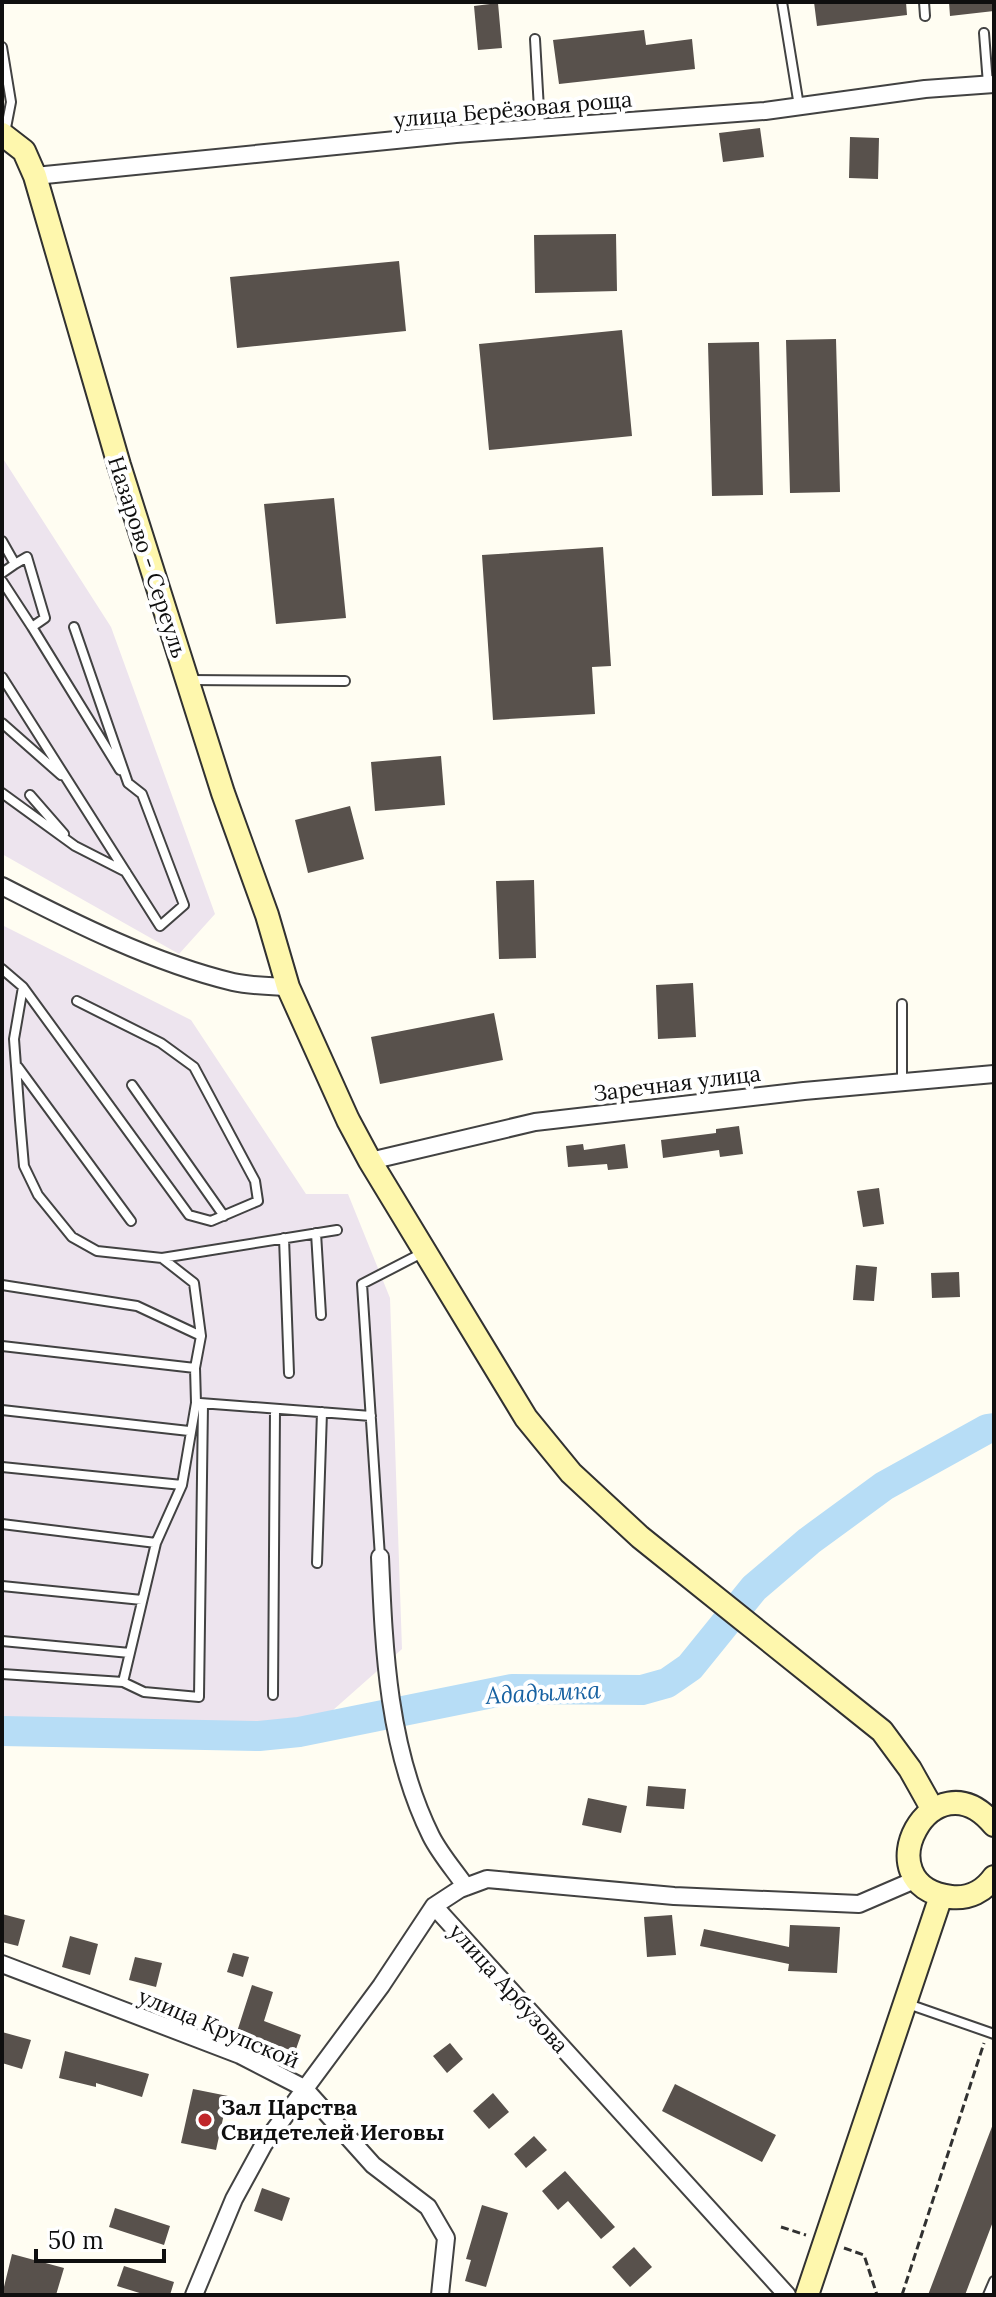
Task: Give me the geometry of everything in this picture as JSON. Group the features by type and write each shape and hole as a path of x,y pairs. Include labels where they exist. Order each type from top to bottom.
{"street":[{"name":"улица Берёзовая роща","path":"35,176 799,106 925,89 991,84"},
{"name":"Назарово - Сереуль","path":"3,135 24,151 35,176 91,373 223,793 267,915 288,987 348,1120 370,1161 526,1418 571,1473 640,1537 882,1731 910,1769 933,1810"},
{"path":"2,886 67,919 192,971 237,983 288,987"},
{"name":"Заречная улица","path":"370,1161 535,1122 789,1092 994,1074"},
{"path":"380,1557 388,1689 405,1768 432,1838 466,1887"},
{"path":"994,1825 977,1810 953,1804 933,1810 918,1822 909,1842 911,1866 917,1879 941,1896 957,1898 971,1895 984,1888 994,1877"},
{"name":"улица Арбузова","path":"787,2295 434,1906 466,1887 487,1879 674,1896 859,1904 917,1879"},
{"path":"807,2295 941,1896"},
{"path":"194,2295 234,2199 264,2144 381,1986 434,1906"},
{"name":"улица Крупской","path":"2,1964 240,2055 304,2088 373,2165 428,2207 446,2238 440,2295"}],"lane":[{"path":"782,2 799,106"},
{"path":"924,2 925,16"},
{"path":"984,33 991,84"},
{"path":"535,39 540,128"},
{"path":"2,47 11,102 3,135"},
{"path":"2,541 15,564"},
{"path":"2,573 27,557 45,618 32,627"},
{"path":"2,581 128,783 142,794 184,905 160,926 2,677"},
{"path":"74,627 128,783"},
{"path":"187,680 345,681"},
{"path":"2,723 71,784"},
{"path":"2,793 75,846 126,872"},
{"path":"30,795 75,846"},
{"path":"2,969 23,987 189,1215 211,1221 258,1201 255,1181 194,1067 161,1043 77,1001"},
{"path":"23,987 14,1039 24,1166 38,1195 72,1237 97,1251 162,1258 337,1230"},
{"path":"902,1004 902,1083"},
{"path":"16,1065 131,1221"},
{"path":"132,1085 224,1216"},
{"path":"316,1233 321,1315"},
{"path":"284,1238 289,1373"},
{"path":"380,1557 362,1284 425,1251"},
{"path":"2,1674 123,1682 144,1692 199,1697 200,1403 195,1368 201,1336 194,1283 162,1258"},
{"path":"2,1285 137,1306 201,1336"},
{"path":"2,1346 195,1368"},
{"path":"200,1403 371,1416"},
{"path":"123,1682 156,1543 182,1485 189,1431 200,1403"},
{"path":"273,1695 275,1409"},
{"path":"2,1410 189,1431"},
{"path":"317,1563 322,1412"},
{"path":"2,1467 182,1485"},
{"path":"2,1524 156,1543"},
{"path":"2,1586 142,1600"},
{"path":"2,1641 130,1653"},
{"path":"905,2003 991,2033"},
{"path":"988,2295 994,2281"}],"path":[{"path":"902,2295 991,2033"},
{"path":"864,2255 877,2295"}],"shaded area":[{"path":"2,457 111,627 215,914 179,954 2,854"},
{"path":"2,925 191,1020 306,1194 348,1194 390,1298 402,1649 315,1726 194,1733 2,1719"}],"building":[{"path":"814,2 906,2 907,15 817,26"},
{"path":"949,2 994,2 994,11 950,16"},
{"path":"498,3 502,48 478,50 474,6"},
{"path":"644,30 646,45 692,39 695,69 559,84 553,40"},
{"path":"760,128 764,157 723,162 719,133"},
{"path":"850,137 879,138 878,179 849,178"},
{"path":"616,234 617,291 535,293 534,235"},
{"path":"399,261 406,331 237,348 230,277"},
{"path":"622,330 632,436 489,450 479,344"},
{"path":"836,339 840,492 790,493 786,340"},
{"path":"759,342 763,495 712,496 708,343"},
{"path":"334,498 346,618 276,624 264,504"},
{"path":"603,547 611,666 592,667 595,714 493,720 482,555"},
{"path":"441,756 445,805 375,811 371,762"},
{"path":"350,806 364,859 308,873 295,820"},
{"path":"534,880 536,958 499,959 496,881"},
{"path":"693,983 696,1037 658,1039 656,985"},
{"path":"494,1013 503,1060 380,1084 371,1037"},
{"path":"739,1126 743,1154 720,1157 719,1150 663,1158 661,1140 716,1133 716,1129"},
{"path":"583,1144 584,1150 625,1144 628,1168 608,1170 607,1164 568,1167 566,1146"},
{"path":"879,1188 884,1224 863,1227 857,1191"},
{"path":"856,1265 877,1267 874,1301 853,1300"},
{"path":"959,1272 960,1297 932,1298 931,1273"},
{"path":"648,1786 686,1789 684,1809 646,1806"},
{"path":"588,1798 627,1806 621,1833 582,1825"},
{"path":"2,1914 25,1920 18,1946 2,1942"},
{"path":"672,1915 676,1955 647,1957 644,1917"},
{"path":"790,1925 840,1927 837,1973 788,1971 789,1964 700,1946 704,1929 789,1947"},
{"path":"70,1936 98,1944 90,1975 62,1967"},
{"path":"233,1953 249,1957 243,1977 227,1972"},
{"path":"135,1957 162,1963 156,1987 129,1980"},
{"path":"252,1985 273,1992 264,2021 301,2035 295,2052 258,2038 257,2041 236,2035"},
{"path":"2,2032 31,2040 22,2069 2,2063"},
{"path":"450,2043 463,2059 447,2073 433,2056"},
{"path":"65,2051 149,2074 142,2097 96,2083 96,2087 59,2078"},
{"path":"675,2084 776,2135 762,2162 662,2111"},
{"name":"Зал Царства Свидетелей Иеговы","path":"193,2089 228,2096 216,2150 181,2143"},
{"path":"493,2093 509,2112 489,2129 473,2111"},
{"path":"993,2124 994,2219 965,2295 928,2295"},
{"path":"534,2136 547,2150 526,2168 514,2154"},
{"path":"565,2171 615,2227 601,2239 568,2201 558,2210 542,2191"},
{"path":"262,2188 290,2198 282,2221 254,2211"},
{"path":"482,2205 508,2213 486,2287 465,2281 471,2260 466,2259"},
{"path":"115,2208 170,2226 164,2245 109,2227"},
{"path":"634,2247 652,2267 630,2287 612,2267"},
{"path":"12,2254 64,2268 56,2295 2,2295"},
{"path":"124,2266 174,2282 170,2295 146,2295 117,2286"}],"waterway":[{"name":"Ададымка","path":"2,1731 259,1736 299,1732 512,1689 642,1690 667,1683 690,1667 754,1588 809,1541 884,1486 994,1428"}],"place":[{"name":"Зал Царства Свидетелей Иеговы","path":"205,2120"}]}
